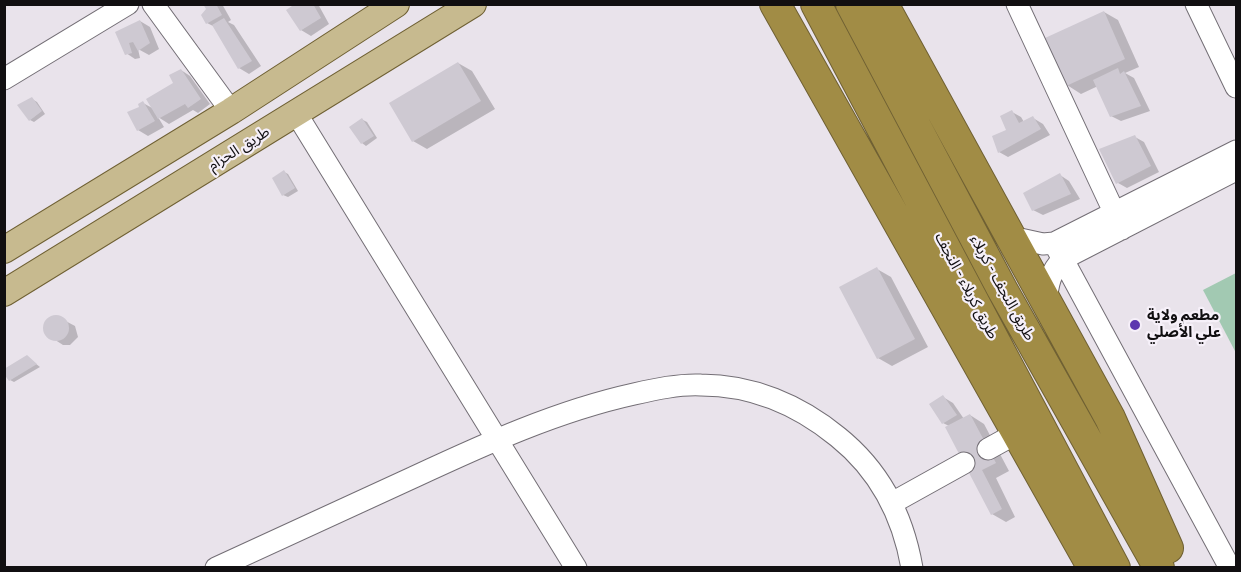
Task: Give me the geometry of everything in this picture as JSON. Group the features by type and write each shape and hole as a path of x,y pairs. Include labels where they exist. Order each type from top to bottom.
{"highway":[{"path":"776,4 1093,567"},
{"name":"طريق کربلاء - النجف","path":"816,4 1115,567"},
{"name":"طريق النجف - کربلاء","path":"851,4 1002,289 1159,567"},
{"path":"884,4 1110,418 1176,567"}],"main road":[{"path":"4,250 231,111 396,4"},
{"name":"طريق الحزام","path":"4,293 473,4"}],"street":[{"path":"4,79 128,4"},
{"path":"153,4 231,111"},
{"path":"1017,4 1118,221"},
{"path":"1196,4 1236,87"},
{"path":"296,114 576,567"},
{"path":"1118,221 1236,150"},
{"path":"1046,302 1051,275 1059,251 1118,221 1236,170"},
{"path":"1011,237 1043,244 1059,251 1230,567"},
{"path":"216,567 496,439 598,402 659,388 701,385 746,390 790,405 818,420 852,448 876,476 892,503 908,541 912,567"},
{"path":"988,449 1017,433"},
{"path":"892,503 964,463"}],"green space":[{"path":"1236,273 1236,353 1203,290"}],"building":[{"path":"203,4 216,4 222,15 206,24 201,15 206,9"},
{"path":"295,4 313,4 321,18 300,31 286,10"},
{"path":"1104,11 1125,59 1066,86 1045,38"},
{"path":"224,18 252,61 238,69 212,25"},
{"path":"140,20 150,43 138,51 133,42 129,43 132,53 125,55 115,32"},
{"path":"458,62 481,101 412,142 389,103"},
{"path":"1118,68 1120,74 1124,71 1141,106 1110,117 1093,80"},
{"path":"181,69 201,99 188,108 185,104 158,119 146,99 173,83 169,75"},
{"path":"32,97 42,111 29,121 17,105"},
{"path":"143,101 155,121 137,131 127,112 139,107 138,104"},
{"path":"1012,110 1019,123 1033,116 1041,129 998,153 992,136 1006,130 1000,116"},
{"path":"362,118 374,136 361,144 349,127"},
{"path":"1135,135 1151,166 1116,184 1099,149"},
{"path":"284,170 295,188 282,196 272,178"},
{"path":"1060,173 1071,194 1032,211 1023,193"},
{"path":"877,267 915,339 877,359 839,287"},
{"path":"56,315 65,319 69,328 65,337 56,341 47,337 43,328 47,319"},
{"path":"27,355 37,364 9,381 4,374 4,369"},
{"path":"943,395 957,415 942,424 929,404"},
{"path":"970,414 996,463 982,470 1002,509 991,515 945,427"}],"place":[{"name":"مطعم ولاية علي الأصلي","path":"1135,325"}]}
